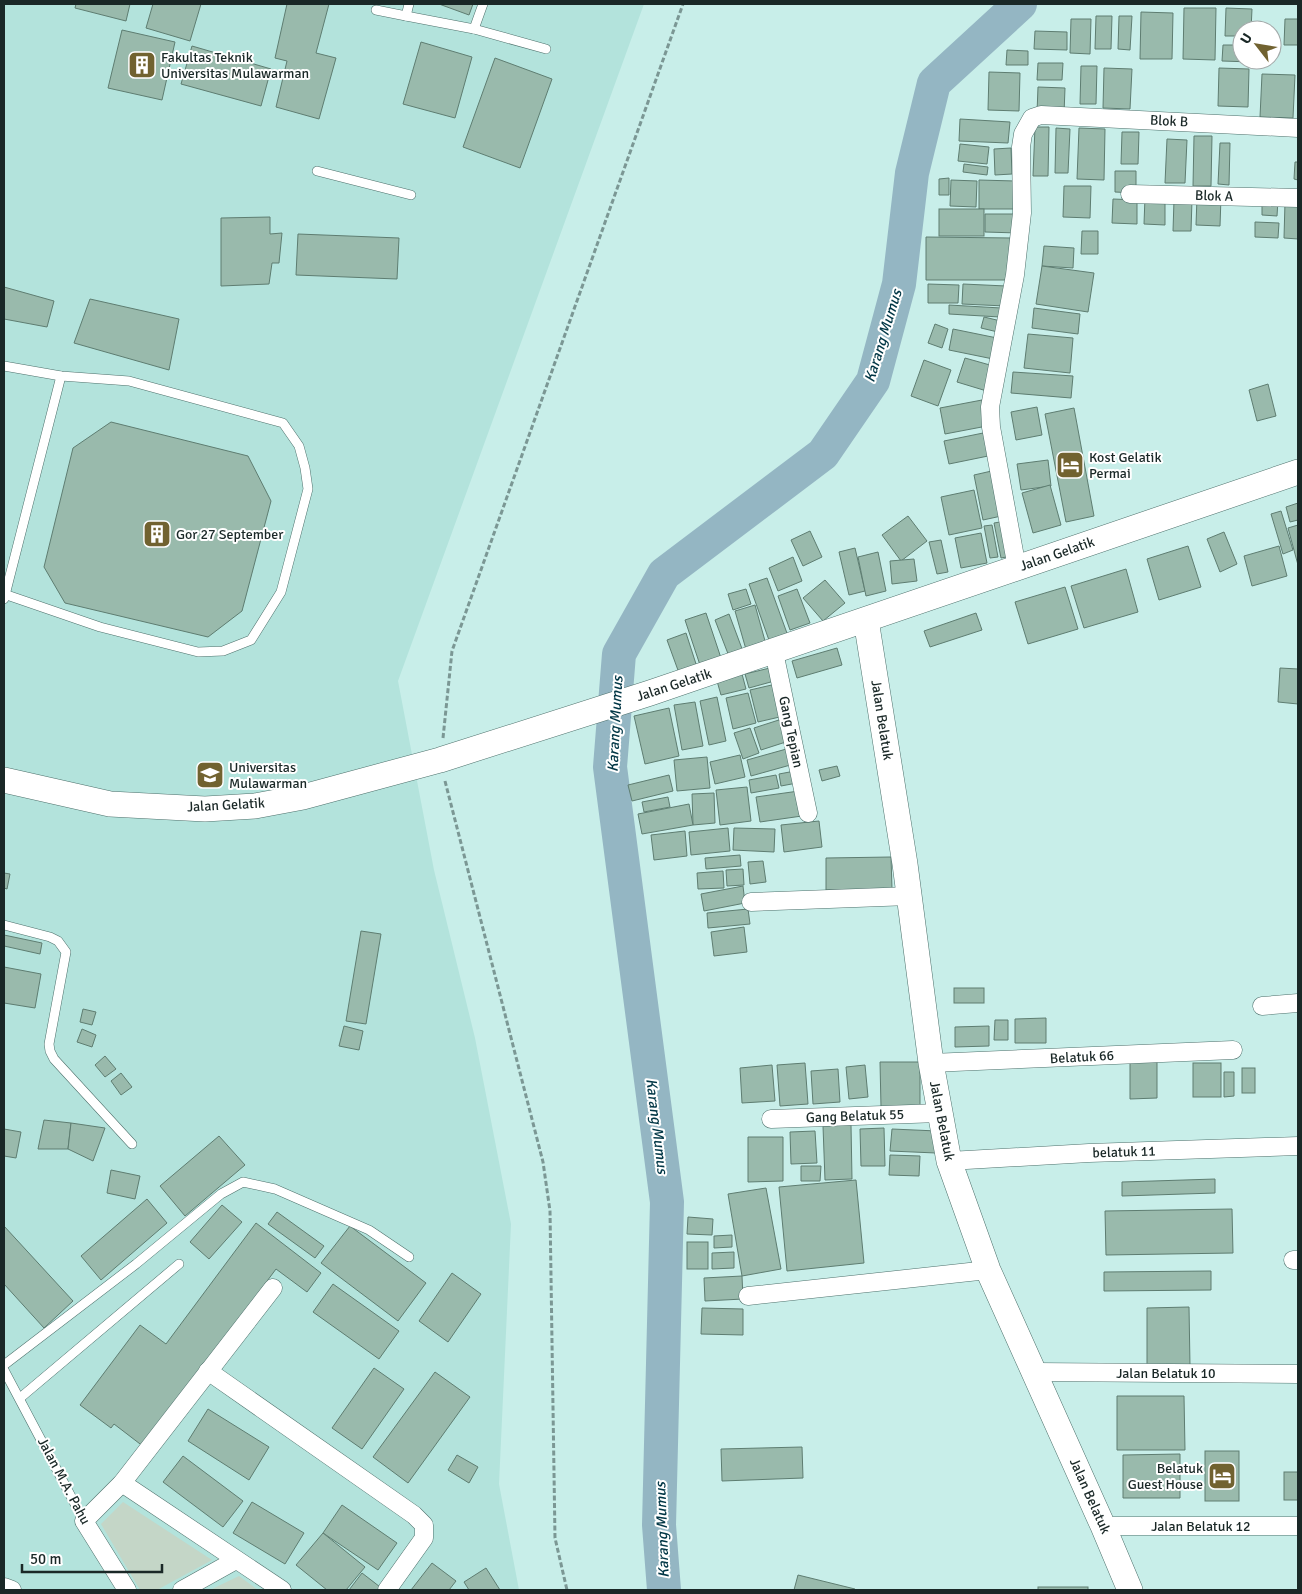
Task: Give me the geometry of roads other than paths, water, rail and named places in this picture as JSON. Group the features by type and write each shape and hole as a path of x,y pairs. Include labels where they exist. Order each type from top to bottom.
{"street":[{"name":"Blok B","path":"1017,568 991,427 990,407 1004,343 1015,275 1022,213 1022,134 1032,118 1041,115 1298,128"},
{"name":"Blok A","path":"1130,194 1298,198"},
{"name":"Jalan Gelatik","path":"4,780 110,804 205,809 255,806 303,797 440,760 650,693 1298,472"},
{"name":"Jalan Belatuk","path":"866,620 910,896 931,1063 949,1161 988,1270 1130,1590"},
{"name":"Gang Tepian","path":"774,652 808,813"},
{"path":"751,902 910,896"},
{"path":"1262,1006 1298,1004"},
{"name":"Belatuk 66","path":"931,1063 1233,1050"},
{"name":"Gang Belatuk 55","path":"771,1119 939,1113"},
{"name":"belatuk 11","path":"949,1161 1089,1153 1298,1146"},
{"path":"748,1296 988,1270"},
{"path":"84,1521 122,1483 273,1288"},
{"path":"208,1371 414,1515 424,1525 424,1538 387,1590"},
{"name":"Jalan Belatuk 10","path":"1034,1372 1298,1374"},
{"path":"122,1483 282,1590"},
{"name":"Jalan M.A. Pahu","path":"84,1521 127,1590"},
{"name":"Jalan Belatuk 12","path":"1103,1526 1298,1526"},
{"path":"182,1590 236,1560"},
{"path":"4,1587 12,1590"}],"lane":[{"path":"406,16 410,4"},
{"path":"474,29 483,4"},
{"path":"376,10 474,29 546,49"},
{"path":"317,171 411,195"},
{"path":"4,366 61,376 129,381 283,423 299,446 308,489 281,592 251,640 223,651 198,652 100,627 4,596 61,376"},
{"path":"4,925 50,937 58,941 66,952 49,1044 50,1051 54,1059 132,1144"},
{"path":"4,1365 136,1264 221,1194 243,1182 275,1189 370,1230 409,1257"},
{"path":"20,1398 179,1264"},
{"name":"Jalan M.A. Pahu","path":"4,1370 84,1521"}],"waterway":[{"name":"Karang Mumus","path":"664,1590 659,1525 667,1202 610,767 619,654 664,574 823,454 873,381 899,284 912,173 934,83 1020,4"}],"place":[{"name":"Fakultas Teknik Universitas Mulawarman","path":"142,65"},
{"name":"Kost Gelatik Permai","path":"1070,465"},
{"name":"Gor 27 September","path":"157,534"},
{"name":"Universitas Mulawarman","path":"210,775"},
{"name":"Belatuk Guest House","path":"1222,1476"}]}
